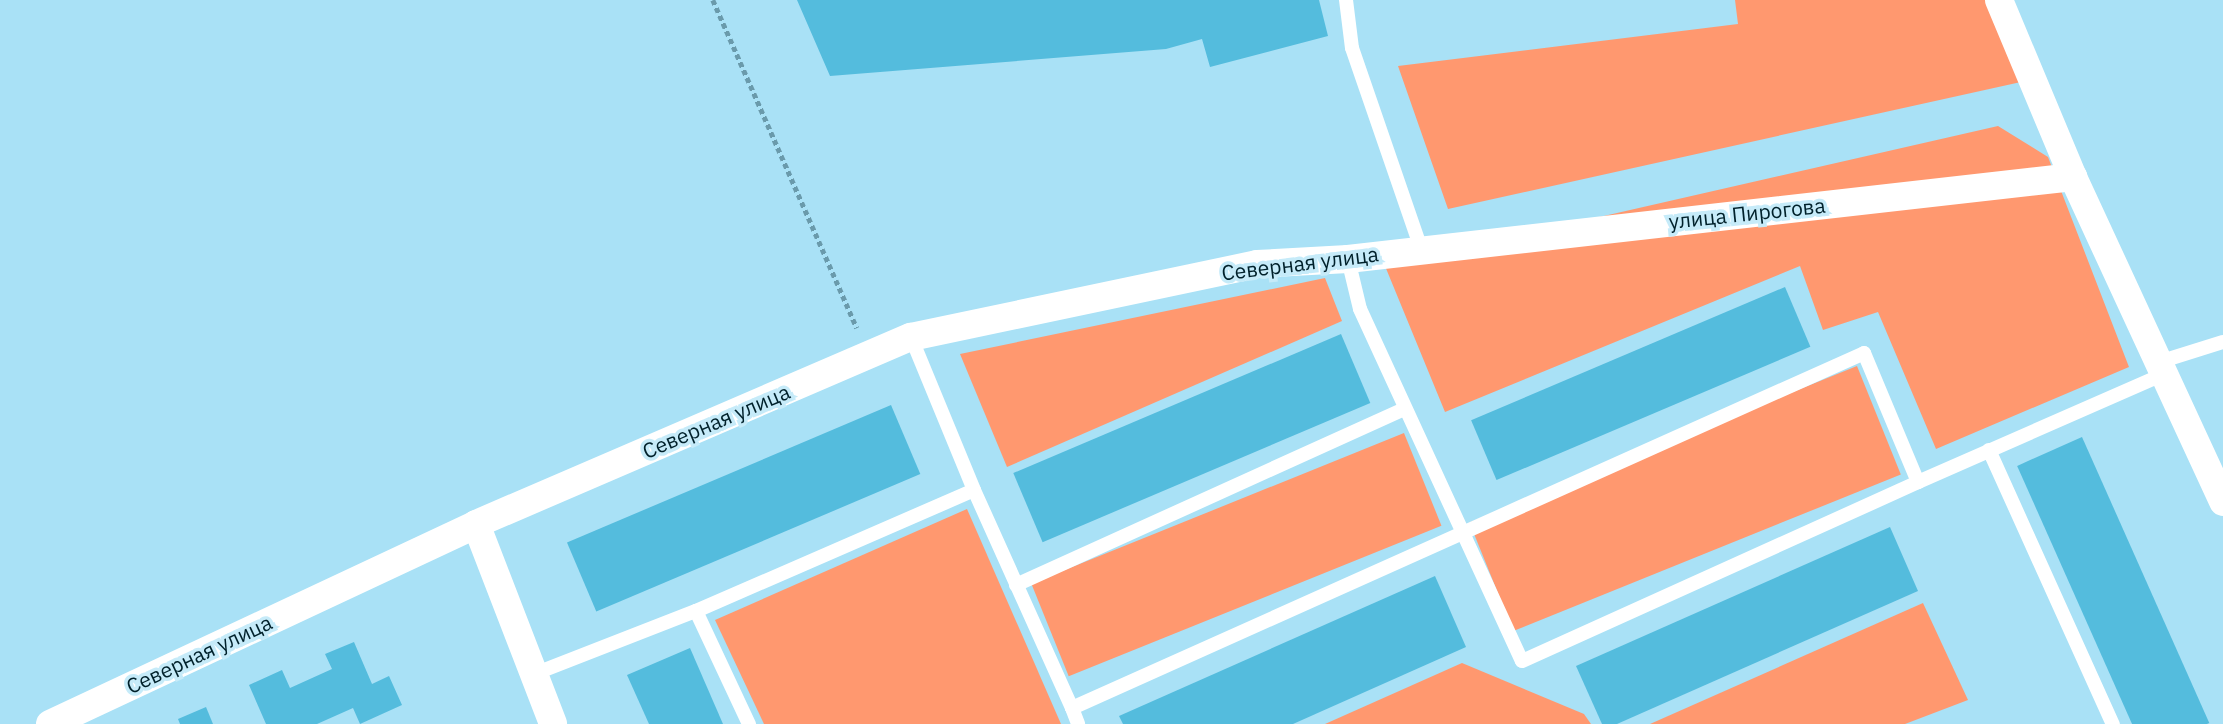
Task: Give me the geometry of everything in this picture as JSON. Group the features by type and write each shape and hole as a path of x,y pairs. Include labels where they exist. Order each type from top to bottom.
{"street":[{"path":"1999,0 2073,177 2223,502"},
{"name":"улица Пирогова","path":"1421,248 2073,177"},
{"name":"Северная улица","path":"50,724 476,524 911,337 1256,264 1348,258 1421,248"},
{"path":"476,524 553,724"}],"lane":[{"path":"1346,0 1352,48 1421,248"},
{"path":"1348,258 1360,309 1460,533 1522,661 2223,342"},
{"path":"911,337 974,490 1078,724"},
{"path":"1072,708 1864,353 1918,482"},
{"path":"1016,585 1404,409"},
{"path":"1989,450 2113,724"},
{"path":"534,674 696,611 974,490"},
{"path":"696,611 749,724"}],"path":[{"path":"713,0 869,355"}],"shaded area":[{"path":"1735,0 1998,0 2030,80 1448,209 1398,66 1738,24"},
{"path":"1998,126 2048,157 2129,367 1936,449 1878,312 1823,330 1800,266 1445,412 1385,266"},
{"path":"1325,278 1342,321 1007,467 960,354"},
{"path":"1857,366 1901,474 1513,631 1469,523"},
{"path":"1404,433 1441,526 1069,676 1031,584"},
{"path":"967,509 1061,724 764,724 715,620"},
{"path":"1923,603 1968,700 1905,724 1650,724"},
{"path":"1462,663 1584,714 1591,724 1325,724"}],"building":[{"path":"797,0 1319,0 1328,36 1210,67 1202,39 1166,49 830,76"},
{"path":"1785,287 1810,347 1497,480 1471,420"},
{"path":"1341,334 1370,403 1043,542 1013,473"},
{"path":"891,405 920,474 596,612 567,543"},
{"path":"2082,437 2209,723 2132,724 2017,466"},
{"path":"1890,527 1918,591 1617,724 1602,724 1576,666"},
{"path":"1435,576 1466,647 1293,724 1123,724 1119,716"},
{"path":"354,642 372,684 389,676 402,705 360,724 353,708 317,724 266,724 249,685 282,670 290,688 332,669 325,654"},
{"path":"690,648 723,724 649,724 627,675"},
{"path":"206,707 213,724 180,724 178,719"}]}
